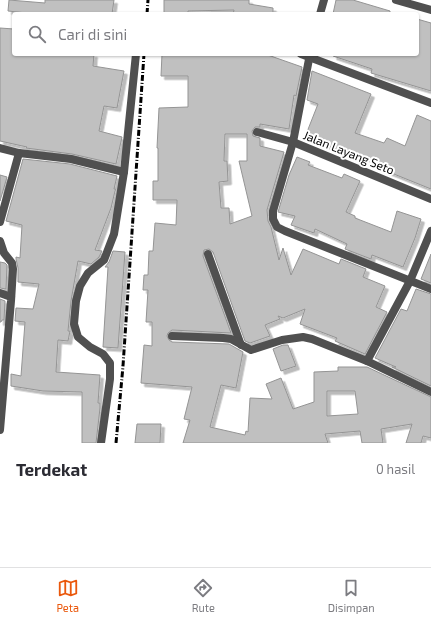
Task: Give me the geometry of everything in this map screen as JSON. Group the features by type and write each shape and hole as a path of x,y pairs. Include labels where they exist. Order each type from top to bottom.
{"street":[{"path":"321,12 324,0"},
{"path":"396,0 431,10"},
{"path":"101,443 110,379 110,363 103,354 90,347 78,337 74,324 76,301 80,286 88,273 104,260 114,234 124,172 136,56"},
{"path":"307,56 293,142 273,212 273,219 277,227 431,289"},
{"path":"310,56 431,103"},
{"name":"Jalan Layang Seto","path":"257,132 293,142 431,199"},
{"path":"0,148 20,153 71,160 124,172"},
{"path":"0,222 20,153"},
{"path":"368,361 410,281 431,231"},
{"path":"0,241 4,253 12,263 11,297 0,430"},
{"path":"208,254 241,345"},
{"path":"0,293 11,297"},
{"path":"172,336 231,339 251,350 282,340 303,337 368,361 431,392"}],"building":[{"path":"9,0 45,3 45,0 114,0 112,12 8,11"},
{"path":"164,0 249,0 249,4 273,8 273,12 234,12 234,10 164,12"},
{"path":"336,0 353,0 390,11 390,12 333,12"},
{"path":"419,20 431,23 431,91 371,73 372,69 333,56 419,56"},
{"path":"0,28 12,29 12,56 94,56 93,66 124,71 117,108 104,106 99,131 122,137 116,164 72,154 26,148 27,147 0,141"},
{"path":"162,56 271,56 302,67 296,96 294,95 289,129 260,124 260,127 255,127 252,131 253,136 260,138 260,146 284,152 267,210 268,221 271,227 279,260 283,248 291,275 303,249 339,264 341,259 366,269 363,277 385,286 376,307 387,312 365,354 335,341 337,338 300,324 305,309 283,318 278,316 280,319 265,325 270,336 250,343 245,341 213,252 209,249 204,250 203,256 231,333 172,330 167,336 172,342 229,344 243,352 236,388 221,385 210,427 245,435 246,431 248,432 250,398 272,399 266,384 281,378 293,409 314,402 314,372 338,371 338,367 367,367 431,397 431,438 423,436 421,443 406,443 412,424 381,429 383,443 362,443 360,431 325,434 328,443 183,443 190,420 184,419 192,387 141,383 144,345 152,346 152,322 146,322 148,290 143,290 144,275 148,275 149,251 153,251 155,223 176,225 177,200 153,200 153,181 158,181 157,148 159,108 188,107 188,76 161,76","holes":["225,134 247,134 247,161 239,161 252,216 230,224 229,208 221,208 219,182 228,181 227,161 224,161","327,391 355,391 358,414 327,416"]},
{"path":"312,71 371,94 355,133 384,143 387,138 405,146 417,115 431,121 431,189 374,166 376,161 347,152 346,153 305,137 318,104 307,100"},
{"path":"297,157 310,162 308,165 342,178 344,174 360,181 346,212 355,216 355,218 391,232 397,211 421,219 403,267 372,255 371,259 345,249 347,244 315,229 314,233 291,225 295,216 278,212 289,175"},
{"path":"23,159 70,164 117,176 114,189 116,189 111,208 95,250 102,251 99,257 91,264 78,261 71,301 68,331 70,331 68,341 58,340 56,372 100,375 98,403 100,403 100,408 96,443 82,443 82,392 43,391 11,386 11,374 21,376 25,322 15,321 16,308 33,309 39,284 18,282 16,257 20,258 22,225 6,221"},
{"path":"0,175 7,177 0,201"},
{"path":"113,251 125,252 118,348 103,347 108,267 105,267 109,262"},
{"path":"431,254 431,283 421,279"},
{"path":"0,262 7,265 6,289 0,288"},
{"path":"416,289 431,294 431,386 392,367 396,367 375,358 401,309 407,311"},
{"path":"0,299 5,301 4,320 1,322 0,322"},
{"path":"283,345 288,345 296,366 281,371 273,349"},
{"path":"137,424 161,424 160,443 135,443"}],"railway":[{"path":"147,12 148,0"},
{"path":"116,443 123,366 144,56"}]}
